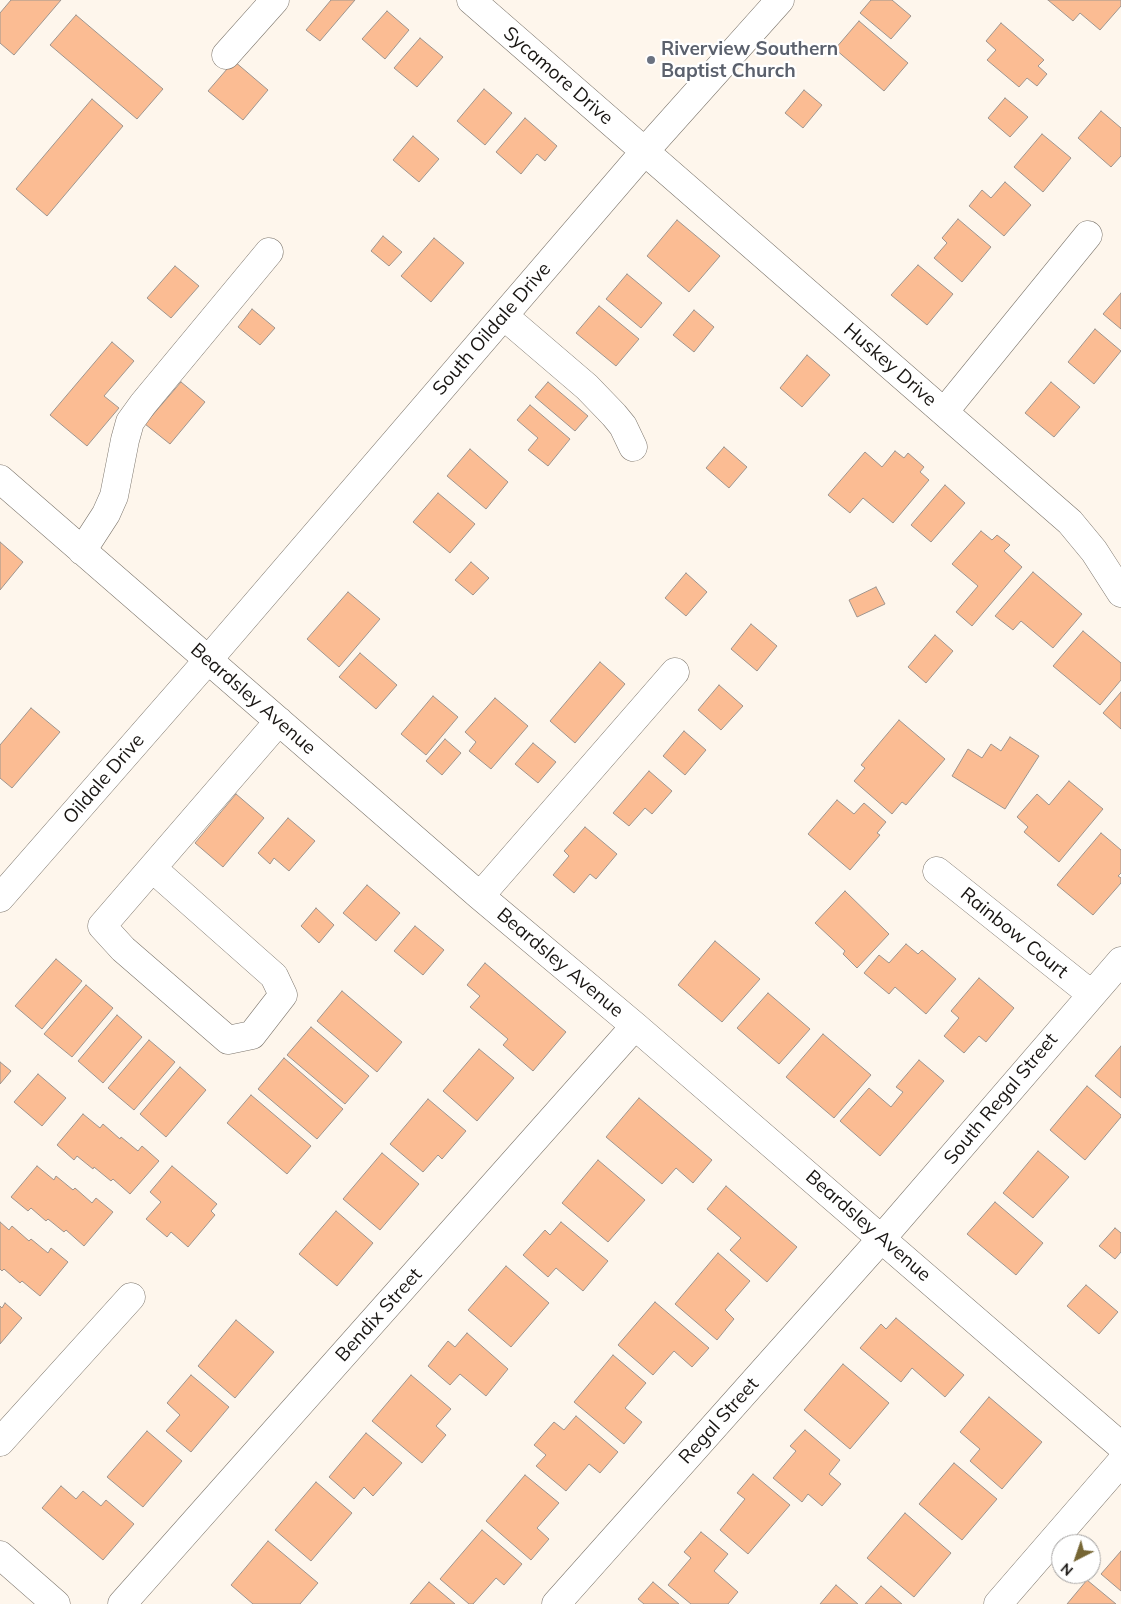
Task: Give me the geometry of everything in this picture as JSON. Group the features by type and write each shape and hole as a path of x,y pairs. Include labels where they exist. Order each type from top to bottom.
{"street":[{"path":"226,55 275,0"},
{"name":"Sycamore Drive","path":"471,0 645,151"},
{"name":"South Oildale Drive","path":"208,660 645,151 780,0"},
{"name":"Huskey Drive","path":"645,151 1070,522 1094,551 1121,593"},
{"path":"944,412 1088,236"},
{"path":"82,551 106,514 114,496 130,422 268,252"},
{"path":"504,316 587,387 623,426 633,447"},
{"name":"Beardsley Avenue","path":"4,493 82,551 480,896 635,1026 1121,1446"},
{"name":"Oildale Drive","path":"0,898 208,660"},
{"path":"480,896 675,672"},
{"path":"152,868 274,976 283,995 252,1035 228,1040 123,949 102,926 278,721"},
{"name":"Rainbow Court","path":"937,871 1091,994"},
{"name":"South Regal Street","path":"882,1238 1121,961"},
{"name":"Bendix Street","path":"122,1604 635,1026"},
{"name":"Regal Street","path":"556,1604 882,1238"},
{"path":"0,1442 132,1297"},
{"path":"998,1604 1121,1462"},
{"path":"0,1555 56,1604"}],"building":[{"path":"11,0 61,0 14,55 0,43 0,13"},
{"path":"331,0 355,0 320,41 306,30"},
{"path":"871,0 892,0 911,16 891,39 860,13"},
{"path":"1048,0 1121,0 1121,6 1100,30 1080,13 1073,21"},
{"path":"387,11 409,30 385,59 362,39"},
{"path":"76,15 163,89 137,119 50,45"},
{"path":"859,21 908,63 884,91 835,49"},
{"path":"1001,23 1044,60 1038,66 1047,74 1037,86 1027,78 1019,87 987,60 996,50 986,41"},
{"path":"420,38 443,57 417,87 394,68"},
{"path":"234,61 268,90 243,120 208,91"},
{"path":"484,89 512,113 485,145 457,121"},
{"path":"804,90 822,105 803,128 785,113"},
{"path":"1005,98 1028,117 1010,137 988,118"},
{"path":"92,99 123,126 47,216 16,189"},
{"path":"1101,111 1121,128 1121,156 1111,167 1078,138"},
{"path":"525,118 557,146 545,161 537,154 521,174 496,152"},
{"path":"1042,134 1071,158 1043,192 1014,167"},
{"path":"413,136 439,159 419,182 393,160"},
{"path":"1005,182 1031,205 1004,236 969,206 982,190 991,198"},
{"path":"958,219 991,247 962,282 934,258 947,243 942,238"},
{"path":"677,220 720,256 689,292 647,256"},
{"path":"383,236 402,252 389,266 371,251"},
{"path":"434,238 464,263 431,302 401,276"},
{"path":"918,265 953,294 927,325 891,295"},
{"path":"175,266 199,286 171,318 147,298"},
{"path":"627,274 662,303 641,328 606,299"},
{"path":"1121,293 1121,329 1103,314"},
{"path":"599,306 639,339 616,366 576,333"},
{"path":"252,309 275,328 260,345 238,327"},
{"path":"694,310 714,327 694,352 673,335"},
{"path":"1095,329 1121,351 1094,384 1068,362"},
{"path":"112,342 134,361 104,396 119,408 87,446 50,415"},
{"path":"807,355 830,375 802,407 780,388"},
{"path":"181,382 205,402 170,444 145,424"},
{"path":"548,382 588,416 575,431 535,397"},
{"path":"1051,382 1080,407 1054,437 1025,413"},
{"path":"530,405 570,439 548,466 528,450 538,438 517,420"},
{"path":"724,447 747,467 729,488 706,468"},
{"path":"470,449 508,482 486,509 447,476"},
{"path":"895,451 904,458 908,453 924,467 920,472 929,480 893,523 863,498 850,513 828,495 865,452 882,467"},
{"path":"945,485 965,503 931,542 911,525"},
{"path":"438,493 475,524 450,553 413,522"},
{"path":"981,531 992,540 997,535 1010,545 1004,551 1022,567 972,626 956,612 978,586 952,564"},
{"path":"0,542 23,562 0,590"},
{"path":"471,562 489,578 473,595 455,580"},
{"path":"1033,572 1082,614 1053,648 1021,621 1013,630 995,616"},
{"path":"686,573 707,592 686,616 665,598"},
{"path":"876,587 885,604 857,617 849,600"},
{"path":"348,592 380,619 339,667 307,639"},
{"path":"751,624 777,646 757,671 731,649"},
{"path":"1083,631 1121,663 1121,680 1100,705 1053,666"},
{"path":"935,635 953,651 926,683 908,667"},
{"path":"360,653 397,685 376,709 339,677"},
{"path":"600,662 625,684 575,743 550,721"},
{"path":"719,685 743,706 721,730 698,710"},
{"path":"1121,692 1121,729 1103,713"},
{"path":"433,696 458,717 426,755 401,734"},
{"path":"495,698 528,726 491,769 469,751 476,742 465,732"},
{"path":"31,708 60,732 12,788 0,778 0,745"},
{"path":"899,720 945,759 906,805 902,802 892,814 854,781 865,768 861,765"},
{"path":"684,731 706,750 685,775 663,756"},
{"path":"1010,737 1039,756 1005,809 952,776 968,749 982,758 991,744 1001,751"},
{"path":"445,739 461,753 442,775 426,761"},
{"path":"533,743 556,762 538,783 515,764"},
{"path":"649,771 672,791 652,814 645,808 629,826 613,813"},
{"path":"1069,781 1103,809 1059,862 1024,832 1028,827 1017,817 1037,794 1049,805"},
{"path":"236,794 264,818 223,867 195,843"},
{"path":"837,800 854,814 864,803 886,822 877,833 880,835 850,870 808,834"},
{"path":"288,818 315,841 289,871 274,858 270,864 258,853"},
{"path":"585,827 617,854 596,879 590,874 574,893 553,875 569,856 564,851"},
{"path":"1101,833 1121,850 1121,873 1118,876 1121,878 1121,883 1093,915 1057,885"},
{"path":"367,885 400,913 376,941 343,913"},
{"path":"845,891 889,934 857,968 843,954 845,951 815,923"},
{"path":"316,908 334,925 319,943 301,926"},
{"path":"415,926 444,950 423,975 394,951"},
{"path":"715,941 760,979 722,1022 678,985"},
{"path":"906,944 918,954 922,950 956,979 926,1014 895,987 889,994 864,973 879,955 889,963"},
{"path":"56,959 82,981 42,1029 15,1006"},
{"path":"485,963 566,1032 533,1071 503,1045 508,1039 470,1007 480,996 467,985"},
{"path":"979,978 1014,1008 986,1042 979,1036 964,1053 944,1036 959,1018 951,1011"},
{"path":"86,985 113,1008 72,1057 44,1034"},
{"path":"342,991 402,1042 377,1072 317,1021"},
{"path":"768,993 810,1029 779,1064 737,1028"},
{"path":"117,1015 142,1037 103,1083 78,1061"},
{"path":"311,1027 369,1076 345,1104 287,1055"},
{"path":"823,1034 871,1075 834,1118 786,1077"},
{"path":"149,1040 175,1062 134,1110 108,1088"},
{"path":"1121,1046 1121,1098 1095,1076"},
{"path":"479,1049 514,1078 477,1121 443,1091"},
{"path":"284,1058 343,1109 317,1139 258,1089"},
{"path":"919,1060 944,1081 880,1156 840,1121 869,1088 891,1107 903,1092 896,1087"},
{"path":"0,1062 11,1071 0,1084"},
{"path":"180,1067 206,1090 166,1137 140,1114"},
{"path":"38,1074 66,1098 42,1126 14,1102"},
{"path":"1087,1086 1121,1117 1085,1160 1050,1130"},
{"path":"251,1095 311,1146 287,1174 227,1123"},
{"path":"639,1098 712,1160 693,1183 676,1168 662,1184 606,1137"},
{"path":"428,1099 466,1131 442,1159 438,1155 423,1172 390,1144"},
{"path":"83,1114 100,1128 103,1124 138,1151 142,1146 159,1161 130,1194 113,1179 111,1181 77,1156 74,1160 57,1145"},
{"path":"1038,1151 1069,1177 1033,1218 1003,1193"},
{"path":"382,1153 419,1184 380,1230 343,1199"},
{"path":"598,1160 645,1200 608,1242 562,1203"},
{"path":"37,1166 54,1180 56,1176 73,1190 75,1188 92,1203 96,1198 113,1212 84,1246 66,1230 64,1232 48,1219 46,1221 31,1208 28,1211 11,1197"},
{"path":"172,1166 217,1204 211,1211 215,1215 188,1247 171,1232 167,1237 146,1219 161,1202 150,1192"},
{"path":"726,1186 797,1247 767,1282 730,1250 741,1238 707,1209"},
{"path":"995,1202 1043,1243 1016,1275 967,1234"},
{"path":"336,1211 373,1243 337,1286 299,1254"},
{"path":"0,1222 9,1230 12,1226 29,1241 31,1239 48,1253 51,1248 68,1262 40,1296 22,1281 20,1283 4,1269 2,1271 0,1269"},
{"path":"561,1222 608,1261 583,1291 556,1268 548,1277 523,1255 545,1230 550,1235"},
{"path":"1115,1228 1121,1233 1121,1252 1115,1259 1099,1246"},
{"path":"718,1253 750,1281 725,1310 734,1319 717,1340 675,1304"},
{"path":"506,1266 549,1303 511,1347 468,1310"},
{"path":"1086,1285 1118,1312 1099,1334 1067,1306"},
{"path":"655,1302 709,1348 692,1367 674,1351 653,1375 618,1345"},
{"path":"5,1303 22,1318 0,1344 0,1306 2,1308"},
{"path":"896,1318 964,1375 945,1397 912,1368 901,1382 860,1348 881,1324 886,1329"},
{"path":"236,1320 274,1352 235,1398 198,1366"},
{"path":"467,1333 508,1369 486,1396 460,1374 450,1385 428,1366 448,1341 455,1347"},
{"path":"613,1355 646,1383 625,1408 642,1422 624,1444 574,1402"},
{"path":"843,1364 889,1403 850,1449 804,1410"},
{"path":"191,1375 229,1407 191,1452 166,1431 180,1415 167,1403"},
{"path":"411,1375 451,1409 436,1426 446,1435 422,1463 372,1421"},
{"path":"989,1397 1042,1442 1002,1489 970,1461 980,1449 960,1432"},
{"path":"576,1416 618,1452 600,1473 589,1464 566,1491 536,1466 546,1455 534,1445 554,1422 564,1430"},
{"path":"805,1430 840,1460 829,1474 841,1484 822,1506 808,1494 802,1502 773,1478 796,1451 790,1446"},
{"path":"147,1431 182,1461 143,1507 107,1477"},
{"path":"366,1433 402,1463 373,1496 364,1487 354,1499 329,1477"},
{"path":"954,1463 997,1499 962,1540 919,1504"},
{"path":"753,1474 790,1505 748,1554 720,1530 745,1499 737,1493"},
{"path":"525,1475 559,1503 537,1528 549,1539 531,1560 486,1521"},
{"path":"316,1482 352,1513 311,1561 275,1530"},
{"path":"61,1486 76,1499 83,1491 101,1506 106,1500 134,1524 103,1560 42,1508"},
{"path":"905,1513 951,1553 914,1597 867,1558"},
{"path":"482,1530 522,1564 504,1585 496,1578 473,1604 469,1604 440,1579"},
{"path":"701,1532 728,1554 714,1571 738,1592 728,1604 691,1604 668,1585 691,1558 684,1552"},
{"path":"268,1541 318,1583 300,1604 253,1604 231,1585"},
{"path":"1121,1551 1121,1591 1101,1574"},
{"path":"429,1582 455,1604 410,1604"},
{"path":"653,1582 679,1604 644,1604 638,1599"},
{"path":"1084,1584 1092,1584 1116,1604 1067,1604"},
{"path":"836,1585 858,1604 820,1604"},
{"path":"881,1586 902,1604 865,1604"}],"place":[{"name":"Riverview Southern Baptist Church","path":"651,60"}]}
